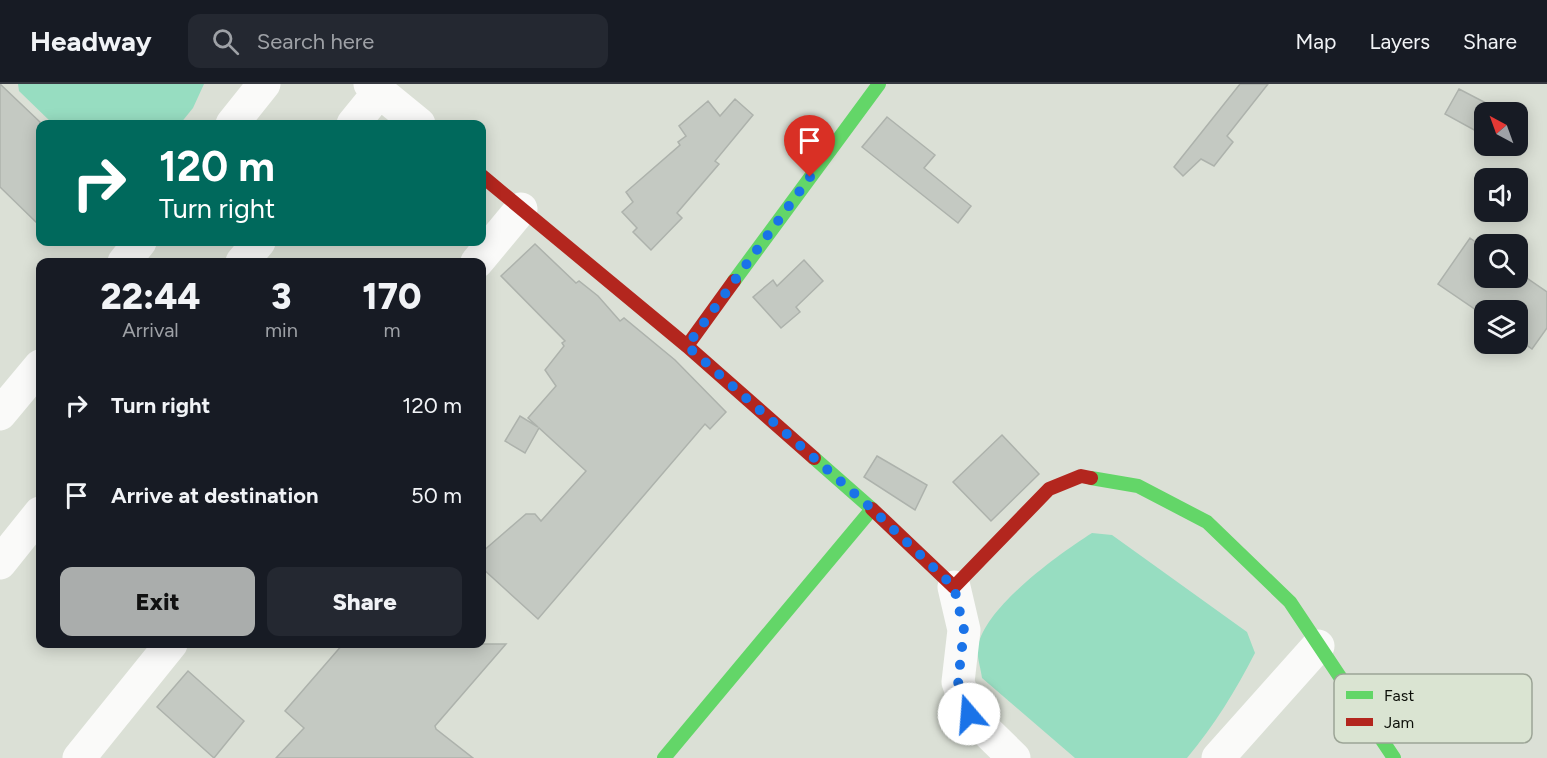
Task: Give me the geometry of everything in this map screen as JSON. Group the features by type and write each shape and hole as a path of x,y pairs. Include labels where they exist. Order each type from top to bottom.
{"street":[{"path":"235,120 264,84"},
{"path":"687,346 879,84"},
{"path":"355,120 375,88 414,120"},
{"path":"486,179 687,346 872,509 954,587 964,630 958,682 969,714 1014,758"},
{"path":"480,258 521,208"},
{"path":"127,258 137,246"},
{"path":"245,258 256,246"},
{"path":"0,414 36,371"},
{"path":"954,587 1049,489 1082,476 1138,486 1207,522 1290,602 1337,674"},
{"path":"664,758 872,509"},
{"path":"0,563 36,518"},
{"path":"1218,758 1318,646"},
{"path":"79,758 168,648"},
{"path":"1384,743 1394,758"}],"shaded area":[{"path":"18,84 204,84 193,108 183,120 49,120 19,91"},
{"path":"1092,533 1112,535 1247,632 1255,653 1224,707 1187,758 1075,758 982,678 978,646 995,614 1026,582"}],"building":[{"path":"0,84 38,120 36,120 36,222 0,187"},
{"path":"1240,84 1268,84 1227,136 1233,142 1214,166 1201,159 1183,176 1174,167"},
{"path":"1459,89 1484,102 1474,102 1474,130 1445,114"},
{"path":"735,99 753,115 715,161 719,164 677,213 682,218 651,250 633,232 637,228 622,212 633,202 626,192 680,145 678,142 686,136 679,126 708,101 720,116"},
{"path":"887,117 935,155 924,168 971,206 958,223 862,147"},
{"path":"1470,238 1474,241 1474,288 1528,288 1528,279 1547,292 1547,328 1532,349 1528,346 1528,300 1474,300 1474,309 1438,284"},
{"path":"535,244 576,283 579,281 598,296 620,321 624,318 675,360 726,412 710,429 705,424 538,619 486,572 486,549 526,514 535,514 541,521 586,471 539,428 525,453 505,441 520,416 538,427 528,418 556,386 545,370 564,346 562,343 565,341 501,276"},
{"path":"804,260 823,281 796,307 800,312 781,328 753,297 773,280 777,286"},
{"path":"1002,435 1039,474 991,521 953,482"},
{"path":"877,456 927,485 915,510 864,477"},
{"path":"486,644 506,644 435,726 473,758 276,758 304,728 285,711 340,648 486,648"},
{"path":"188,671 244,721 214,758 157,707"}],"traffic: fast":[{"path":"734,281 879,84"},
{"path":"664,758 872,509 814,458"},
{"path":"1091,478 1138,486 1207,522 1290,602 1338,674"},
{"path":"1384,743 1394,758"}],"traffic: jam":[{"path":"486,179 687,346"},
{"path":"734,281 687,346 814,458"},
{"path":"872,509 954,587 1049,489 1081,476 1091,478"}],"route":[{"path":"810,177 687,346 872,509 954,587 964,630 958,682 969,714"}]}
